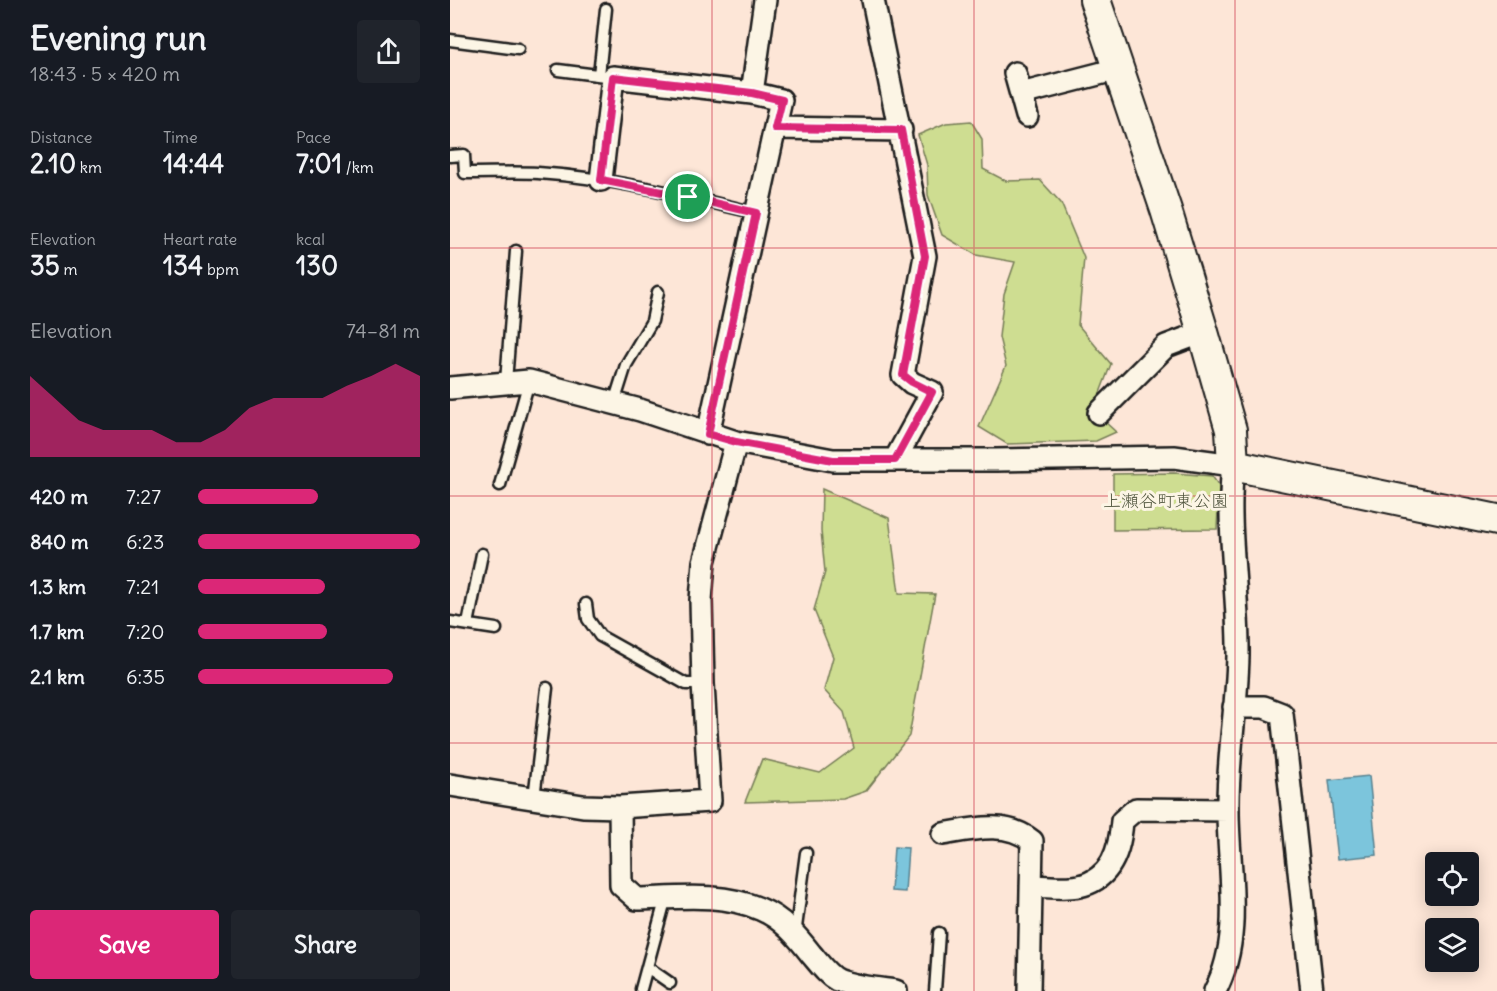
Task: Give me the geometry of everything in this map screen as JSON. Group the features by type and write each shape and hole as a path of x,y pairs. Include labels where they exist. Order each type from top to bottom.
{"street":[{"path":"752,93 765,0"},
{"path":"873,0 925,256 903,375 932,392 895,460"},
{"path":"1095,0 1166,210 1231,430 1233,465 1230,513 1238,655 1228,810 1233,900 1230,940 1221,981 1215,991"},
{"path":"1021,94 1118,69"},
{"path":"1015,73 1026,116"},
{"path":"601,180 606,76 752,93 782,100 708,434"},
{"path":"775,128 901,130"},
{"path":"1099,413 1166,346 1203,332"},
{"path":"450,388 529,381 614,403 736,442 833,460 1173,457 1233,465 1497,520"},
{"path":"450,785 583,806 620,807 710,801 701,600 704,562 736,442"},
{"path":"1234,707 1264,707 1282,714 1312,991"},
{"path":"620,807 621,885 637,899 682,896 727,899 760,909 783,921 823,968 836,979 859,986 896,991"},
{"path":"1031,886 1079,886 1096,878 1111,865 1120,844 1122,821 1136,809 1228,810"},
{"path":"943,832 1002,828 1026,836 1032,841 1029,991"}],"lane":[{"path":"558,70 606,76 606,9"},
{"path":"450,40 518,49"},
{"path":"450,156 464,155 465,173 538,173 601,180 756,213"},
{"path":"506,382 516,251"},
{"path":"614,403 626,365 652,321 658,292"},
{"path":"500,484 529,381"},
{"path":"468,624 482,554"},
{"path":"586,604 588,619 600,636 686,684 703,684"},
{"path":"450,622 496,629"},
{"path":"534,798 547,688"},
{"path":"795,935 806,853"},
{"path":"641,989 666,897"},
{"path":"935,991 939,933"},
{"path":"647,967 670,983"}],"green space":[{"path":"971,121 982,139 983,169 1006,181 1040,180 1061,203 1084,258 1078,325 1111,364 1093,411 1116,432 1096,441 1007,444 979,427 1006,366 999,337 1004,294 1015,262 976,255 942,235 928,195 927,165 918,135 946,123"},
{"name":"上瀬谷町東公園","path":"1174,473 1212,476 1219,486 1217,529 1113,530 1113,474"},
{"path":"822,489 889,518 899,593 935,594 909,736 866,791 843,799 745,802 762,759 820,773 854,748 844,712 824,690 833,657 814,610 825,572 821,531"}],"water":[{"path":"1369,776 1377,855 1338,859 1329,780"},
{"path":"894,847 908,848 905,892 891,891"}],"route":[{"path":"613,77 752,93 782,100 775,128 901,130 925,256 903,375 932,392 895,460 833,460 736,442 708,434 756,213 688,197 601,180 613,77"}]}
